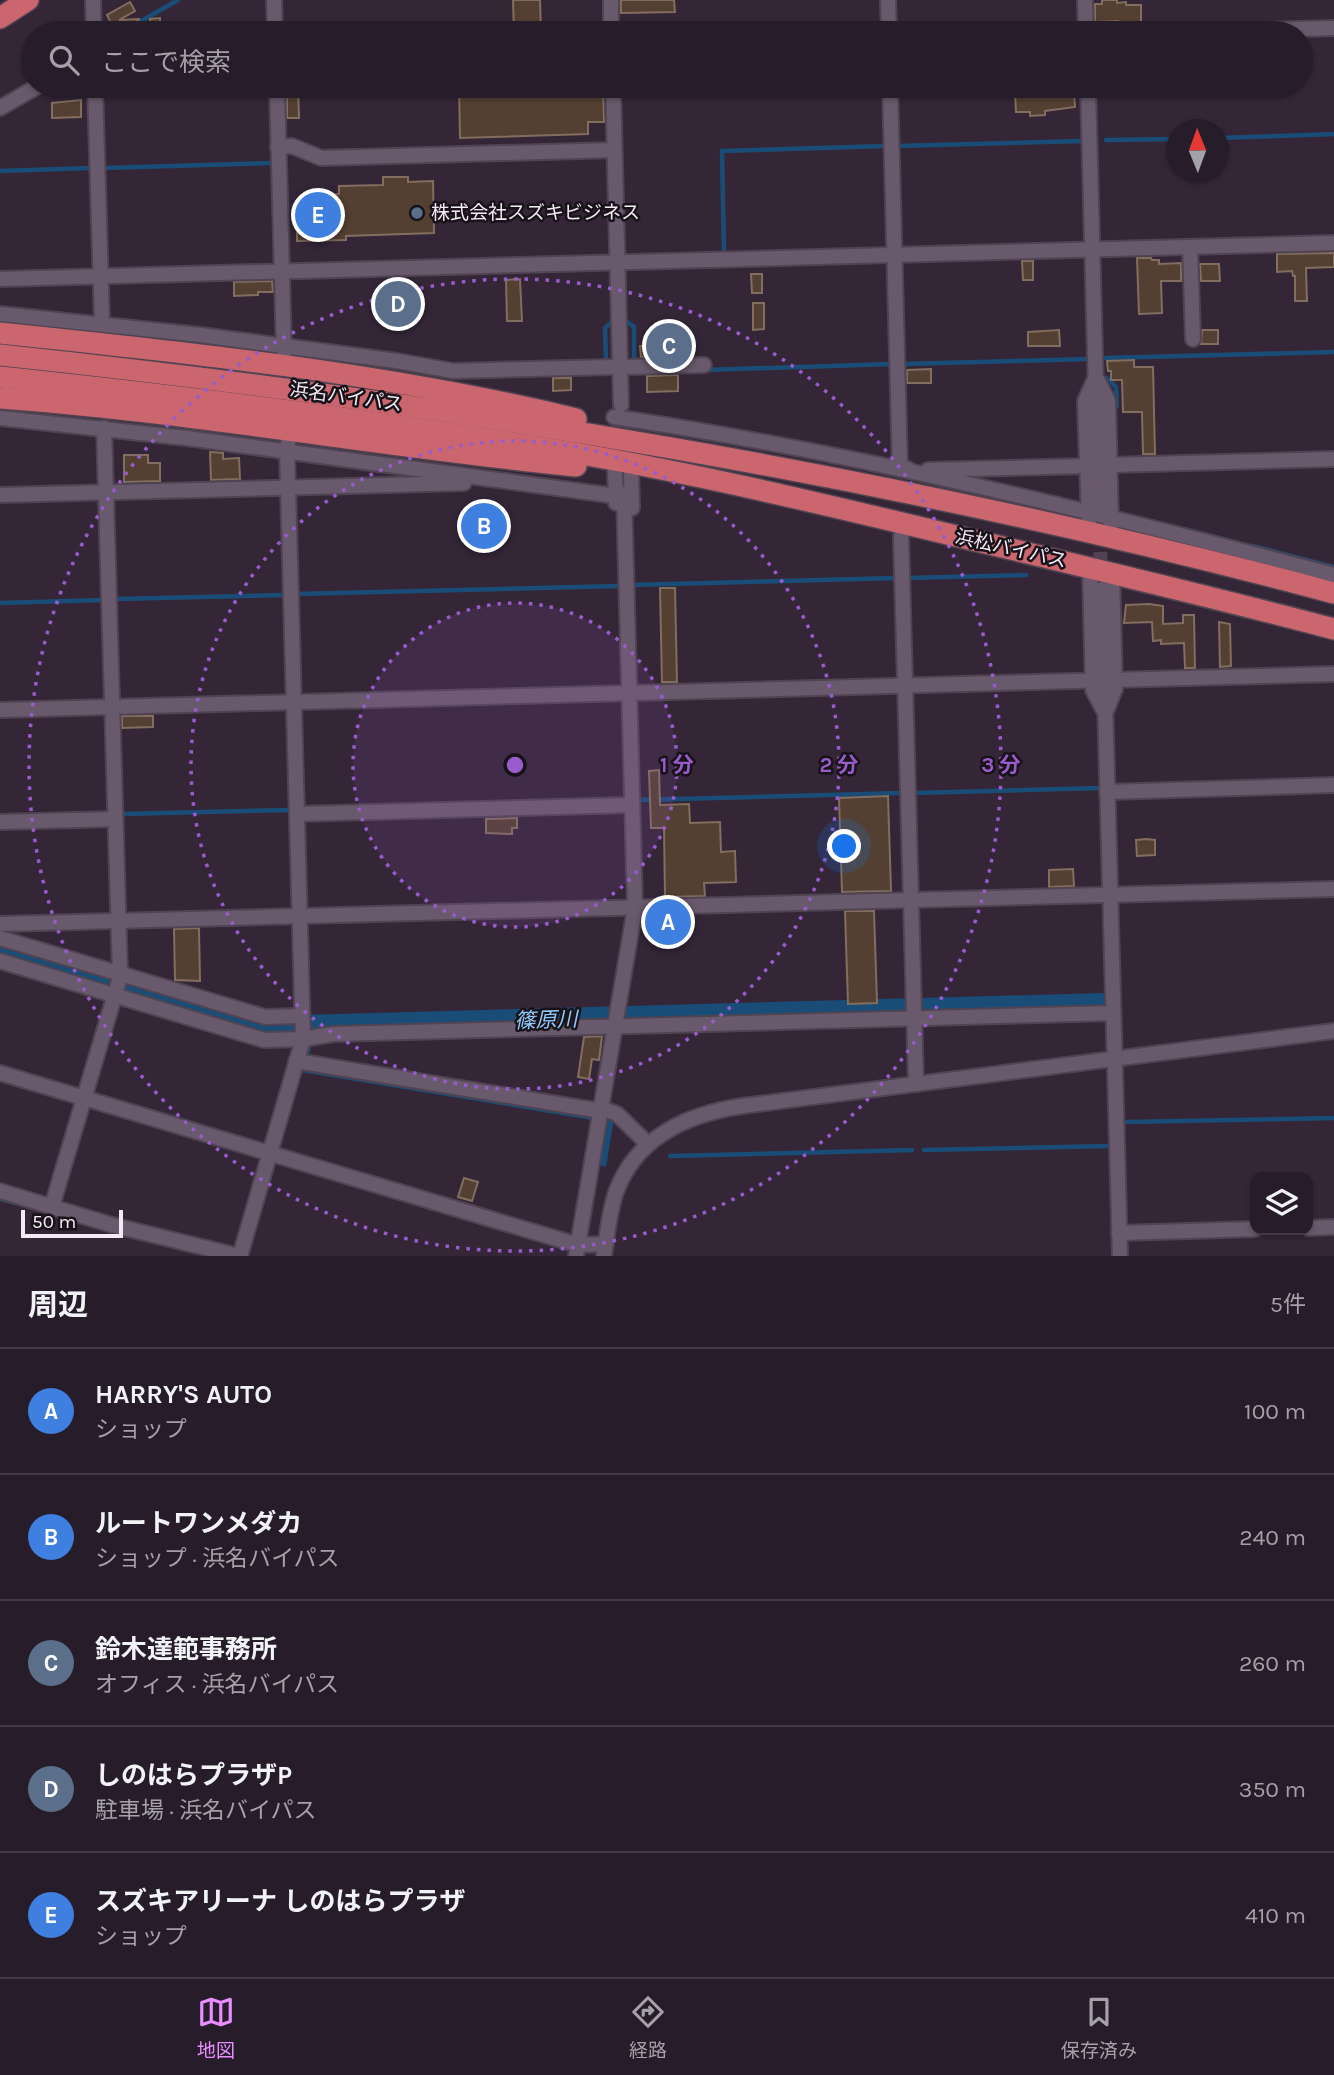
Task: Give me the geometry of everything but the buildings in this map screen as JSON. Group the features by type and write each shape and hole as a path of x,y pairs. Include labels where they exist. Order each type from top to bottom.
{"highway":[{"path":"0,18 28,0"},
{"path":"0,333 283,356 440,390 622,421 691,451"},
{"name":"浜名バイパス","path":"0,355 376,401 691,451"},
{"name":"浜名バイパス","path":"0,377 192,398 387,424 569,452 686,474"},
{"path":"0,398 102,408 288,441 686,474"},
{"name":"浜松バイパス","path":"691,451 926,496 1100,522 1334,593"},
{"name":"浜松バイパス","path":"686,474 1090,568 1107,581 1334,629"},
{"path":"1282,579 1334,599"}],"street":[{"path":"93,0 94,21"},
{"path":"274,0 275,21"},
{"path":"611,0 611,21"},
{"path":"888,0 889,21"},
{"path":"1085,0 1086,21"},
{"path":"1313,29 1334,28"},
{"path":"0,108 21,96"},
{"path":"95,98 102,323"},
{"path":"277,98 283,356"},
{"path":"613,98 622,421"},
{"path":"890,98 900,469"},
{"path":"1087,98 1100,522"},
{"path":"278,147 292,146 321,158 614,150"},
{"path":"0,279 1334,243"},
{"path":"1190,247 1193,340"},
{"path":"0,314 102,323 283,356 453,372 612,367"},
{"path":"619,322 628,345 622,421"},
{"path":"619,322 612,346 612,367 622,421"},
{"path":"628,367 704,365"},
{"path":"1096,377 1108,401 1109,465 1100,522"},
{"path":"1096,377 1085,401 1087,466 1100,522"},
{"path":"0,418 104,429 288,441 465,475 620,495"},
{"path":"622,421 900,469 1100,522 1334,575"},
{"path":"52,1206 118,982 104,429"},
{"path":"0,1191 112,1224 239,1256 296,1061 302,1027 288,441"},
{"path":"1109,465 1334,459"},
{"path":"900,469 1087,466"},
{"path":"577,1251 635,908 626,573 617,549 623,470"},
{"path":"623,470 634,548 626,573"},
{"path":"0,495 464,483 465,475"},
{"path":"904,524 901,537 916,1084"},
{"path":"1090,568 1104,680 1115,689 1105,714 1120,1256"},
{"path":"1105,714 1093,690 1104,680 1107,581"},
{"path":"0,710 1334,674"},
{"path":"1107,792 1334,785"},
{"path":"297,814 632,805"},
{"path":"0,822 115,819"},
{"path":"0,924 1334,889"},
{"path":"0,938 264,1040 302,1027"},
{"path":"0,961 118,982 333,1034 616,1021 914,1013 1113,1013"},
{"path":"0,1073 270,1154 577,1251 605,1250 616,1191 630,1165 660,1134 686,1119 723,1109 1334,1031"},
{"path":"296,1061 601,1109 617,1114 648,1144"},
{"path":"1313,1228 1334,1227"},
{"path":"1119,1233 1250,1229"}],"water":[{"path":"606,1117 614,1118 606,1167 598,1165"}],"waterway":[{"path":"141,21 178,0"},
{"path":"1229,138 1334,134"},
{"path":"1106,140 1166,139"},
{"path":"898,146 1082,141"},
{"path":"724,251 722,151 886,146"},
{"path":"104,168 272,163"},
{"path":"0,171 91,168"},
{"path":"625,320 634,327 634,362"},
{"path":"606,361 605,328 613,321"},
{"path":"1105,358 1334,352"},
{"path":"902,364 1089,359"},
{"path":"705,370 892,364"},
{"path":"1107,378 1116,387 1117,406"},
{"path":"1184,529 1231,541"},
{"path":"1253,546 1334,567"},
{"path":"907,578 1026,575"},
{"path":"631,585 897,578"},
{"path":"296,594 621,586"},
{"path":"114,599 284,595"},
{"path":"0,603 104,600"},
{"path":"914,793 1100,788"},
{"path":"637,800 902,793"},
{"path":"120,814 291,810"},
{"name":"篠原川","path":"0,950 264,1028 1104,1005"},
{"path":"306,1057 309,1047"},
{"path":"303,1069 593,1118"},
{"path":"1127,1122 1334,1118"},
{"path":"924,1150 1110,1146"},
{"path":"670,1156 912,1150"},
{"path":"0,1199 16,1203"}],"tunnel":[{"path":"621,407 624,494"},
{"path":"1099,510 1101,577"}],"place":[{"name":"株式会社スズキビジネス","path":"417,213"},
{"name":"スズキアリーナ しのはらプラザ","path":"318,215"},
{"name":"しのはらプラザP","path":"398,304"},
{"name":"鈴木達範事務所","path":"669,346"},
{"name":"ルートワンメダカ","path":"484,526"},
{"name":"HARRY'S AUTO","path":"668,922"}]}
